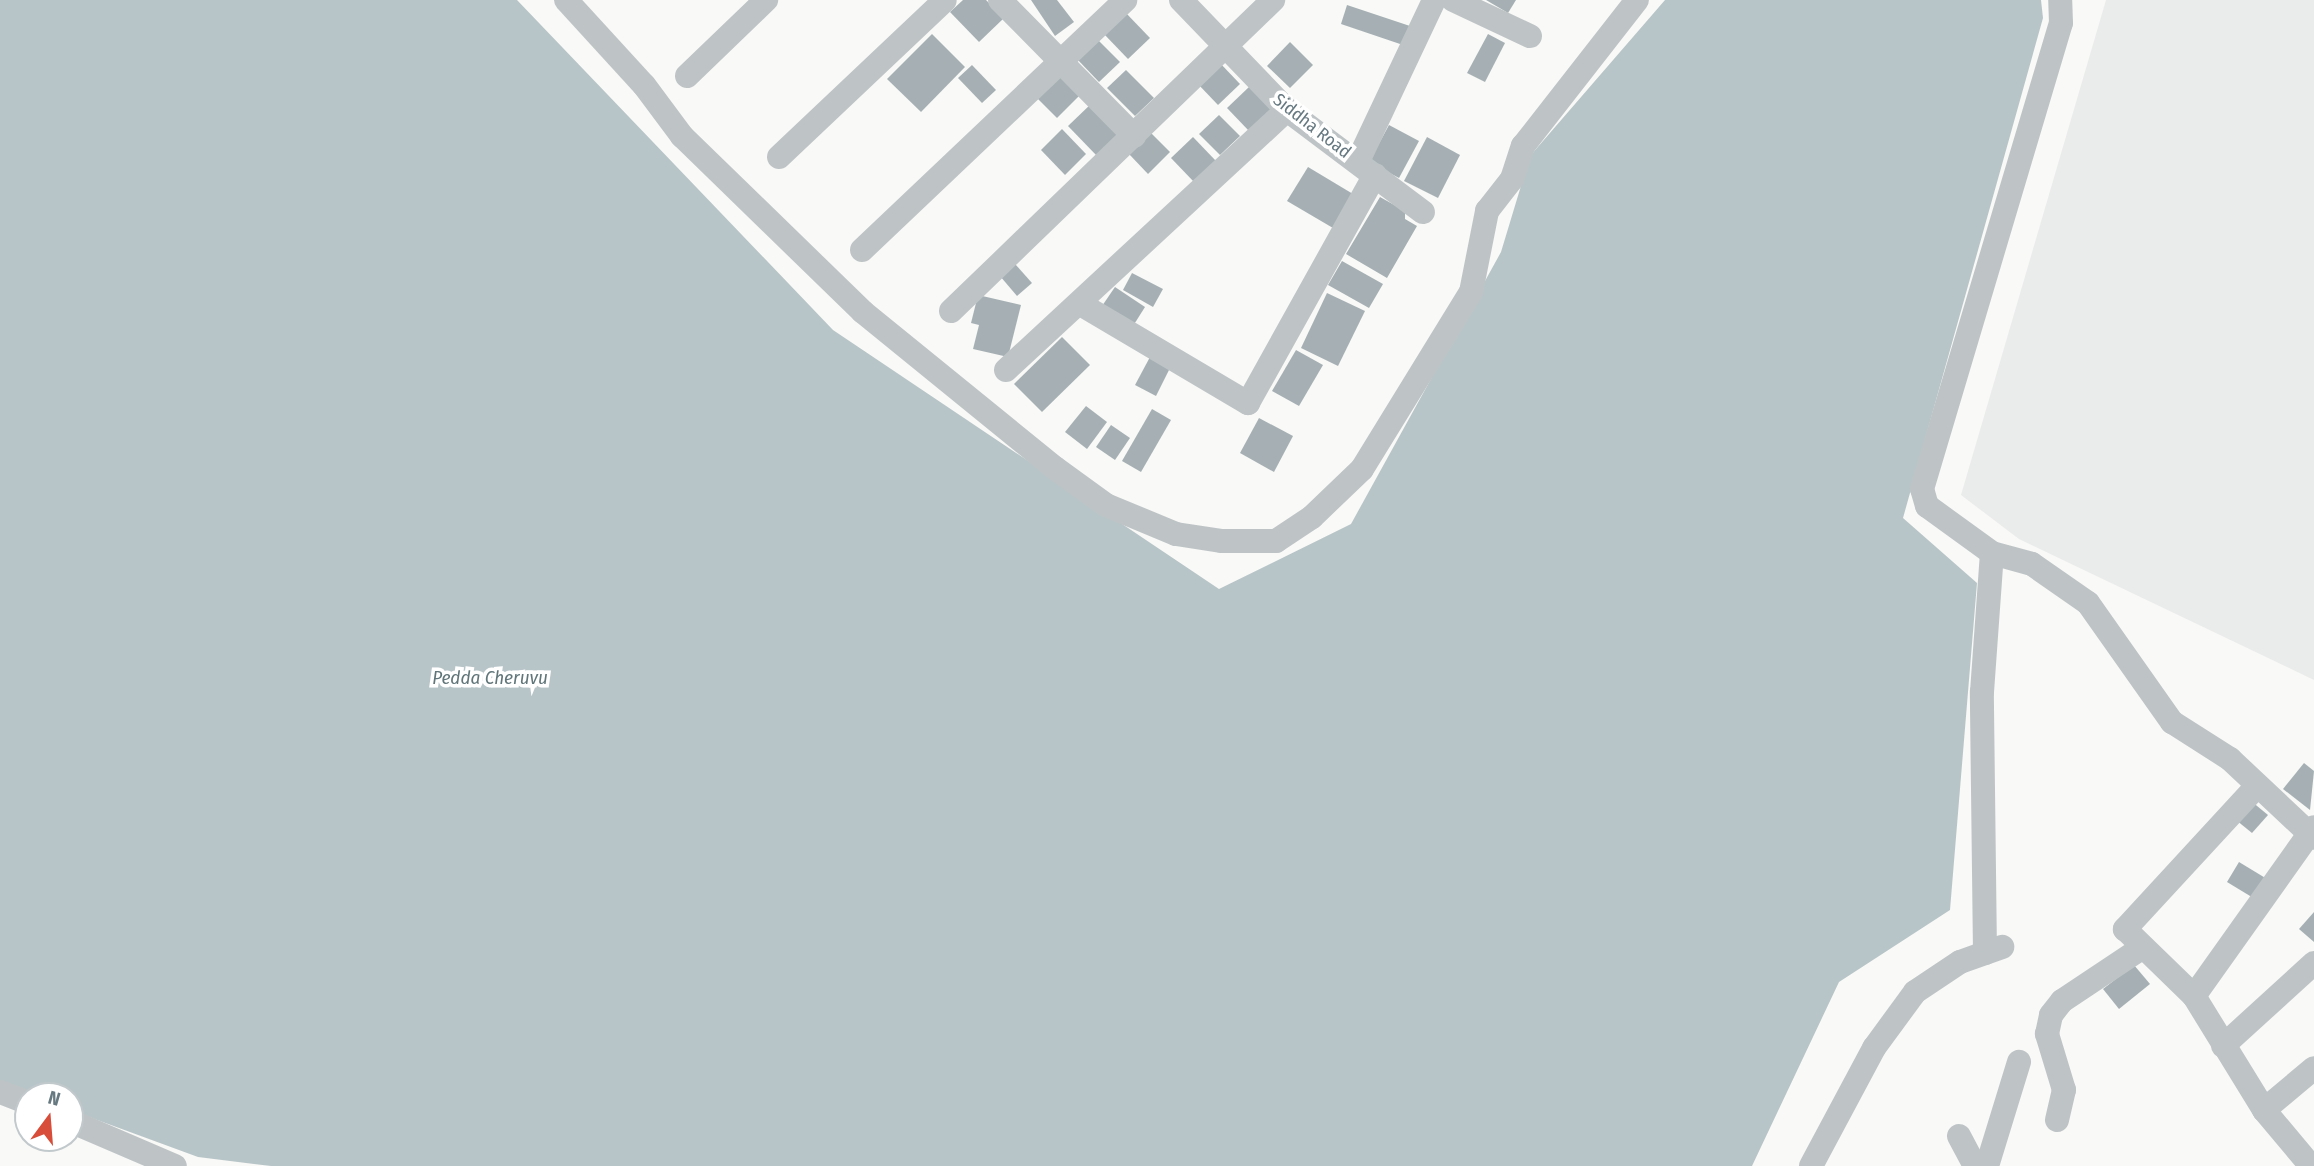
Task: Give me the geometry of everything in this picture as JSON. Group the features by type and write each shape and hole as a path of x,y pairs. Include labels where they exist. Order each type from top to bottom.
{"street":[{"path":"566,0 644,85 682,136 863,312 1055,468 1106,505 1175,534 1222,541 1276,541 1312,517 1362,469 1471,292 1487,211 1512,179 1523,146 1637,0"},
{"path":"687,76 766,0"},
{"path":"779,157 945,0"},
{"path":"1000,0 1134,136"},
{"path":"862,250 1125,0"},
{"name":"Siddha Road","path":"1181,0 1287,110 1423,212"},
{"path":"951,311 1227,49 1273,0"},
{"path":"1082,305 1248,403 1367,168 1434,0"},
{"path":"1453,0 1530,36"},
{"path":"2060,0 2061,23 1922,489 1927,506 1992,554 2032,564 2088,603 2172,722 2230,758 2257,786 2312,833 2194,996"},
{"path":"1006,370 1082,305 1287,110"},
{"path":"1811,1166 1874,1048 1915,992 1960,962 1994,950 1982,692 1992,554"},
{"path":"2257,786 2125,929 2194,996 2264,1110 2311,1166"},
{"path":"2057,1120 2064,1090 2047,1034 2051,1015 2062,1000 2143,947"},
{"path":"2223,1046 2314,963"},
{"path":"1987,1166 2019,1062"},
{"path":"2264,1110 2314,1068"},
{"path":"84,1127 175,1166"},
{"path":"1959,1136 1975,1166"}],"shaded area":[{"path":"2106,0 2314,0 2314,680 2019,539 1961,495"}],"water":[{"name":"Pedda Cheruvu","path":"0,0 517,0 833,330 1219,589 1351,524 1501,252 1530,156 1665,0 2041,0 2043,18 1903,518 1977,583 1950,910 1839,982 1752,1166 271,1166 198,1157 84,1115 84,1082 14,1082 14,1089 0,1084"}],"building":[{"path":"963,0 986,0 1004,18 979,42 950,12"},
{"path":"1031,0 1057,0 1074,22 1055,36"},
{"path":"1486,0 1516,0 1508,13"},
{"path":"1347,5 1410,26 1403,45 1341,24"},
{"path":"1125,12 1150,38 1128,59 1103,33"},
{"path":"932,34 965,67 921,112 887,79"},
{"path":"1488,34 1505,43 1485,82 1467,73"},
{"path":"1098,40 1120,62 1099,82 1077,59"},
{"path":"1290,42 1313,65 1290,88 1267,66"},
{"path":"1219,62 1240,84 1218,105 1197,83"},
{"path":"972,65 996,90 982,103 958,78"},
{"path":"1126,70 1154,98 1135,116 1107,88"},
{"path":"1059,76 1079,96 1057,118 1037,98"},
{"path":"1249,87 1272,110 1249,131 1227,108"},
{"path":"1093,102 1122,132 1097,156 1068,126"},
{"path":"1219,115 1240,136 1220,155 1199,134"},
{"path":"1389,125 1419,141 1399,178 1369,162"},
{"path":"1062,129 1086,154 1065,175 1041,150"},
{"path":"1151,133 1170,152 1148,174 1129,154"},
{"path":"1193,137 1216,161 1194,182 1171,158"},
{"path":"1427,137 1460,155 1438,198 1404,181"},
{"path":"1308,167 1353,194 1333,228 1287,201"},
{"path":"1380,197 1405,211 1405,219 1417,226 1387,278 1346,254"},
{"path":"1342,261 1383,284 1369,308 1328,285"},
{"path":"1015,264 1032,283 1017,296 1000,276"},
{"path":"1132,273 1163,289 1153,307 1123,290"},
{"path":"1115,287 1145,307 1133,326 1102,306"},
{"path":"1327,293 1365,311 1338,366 1301,348"},
{"path":"978,295 1021,305 1008,357 973,349 979,325 971,323"},
{"path":"1062,337 1090,365 1042,412 1014,384"},
{"path":"1296,350 1323,365 1299,406 1272,391"},
{"path":"1150,357 1170,368 1156,396 1135,385"},
{"path":"1086,406 1107,422 1087,449 1065,432"},
{"path":"1152,409 1171,420 1141,472 1122,461"},
{"path":"1259,418 1293,436 1274,472 1240,453"},
{"path":"1111,425 1130,438 1115,460 1096,447"},
{"path":"2304,763 2314,771 2310,810 2283,789"},
{"path":"2251,801 2268,815 2252,833 2236,820"},
{"path":"2239,862 2267,879 2255,899 2227,882"},
{"path":"2314,912 2314,942 2299,929"},
{"path":"2134,965 2150,984 2119,1009 2103,989"}]}
